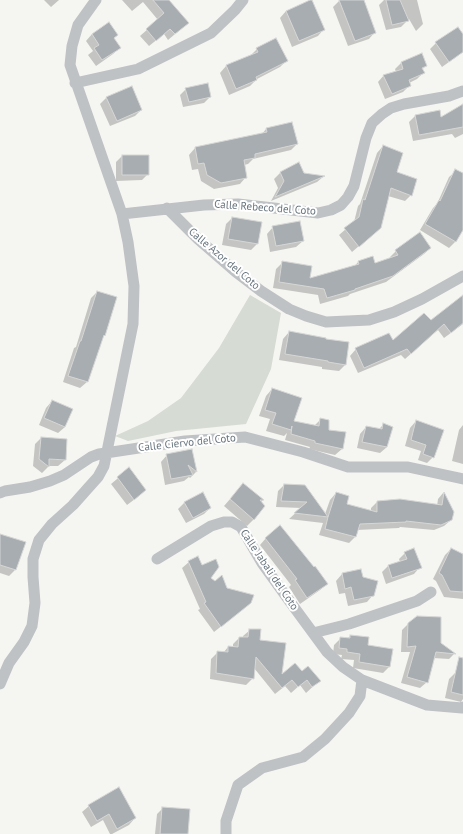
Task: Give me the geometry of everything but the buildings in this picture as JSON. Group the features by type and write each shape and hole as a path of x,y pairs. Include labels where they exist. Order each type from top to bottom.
{"street":[{"path":"0,684 9,663 24,642 32,626 35,603 33,559 38,540 98,477 104,466 133,324 134,286 128,242 122,214 70,65 72,46 78,25 96,0"},
{"path":"76,83 138,69 211,33 235,10 243,0"},
{"name":"Calle Rebeco del Coto","path":"122,214 167,208 238,204 318,212 331,210 341,205 348,197 354,186 366,138 372,123 392,108 449,96 463,91"},
{"name":"Calle Azor del Coto","path":"167,208 198,239 236,272 261,290 289,309 326,322 369,320 394,312 422,299 463,276"},
{"name":"Calle Ciervo del Coto","path":"0,493 5,490 30,487 50,481 64,475 91,457 106,452 185,441 245,436 303,452 348,467 408,467 463,479"},
{"name":"Calle Jabali del Coto","path":"157,559 210,526 224,522 232,522 241,527 262,564 327,652 343,667 362,680 427,705 463,707"},
{"path":"313,632 349,624 417,601 431,592"},
{"path":"226,834 226,821 238,785 262,768 303,757 325,740 349,713 360,696 362,680"}],"shaded area":[{"path":"250,295 281,313 271,369 246,424 176,431 128,441 115,436 148,421 181,398 219,348"}]}
